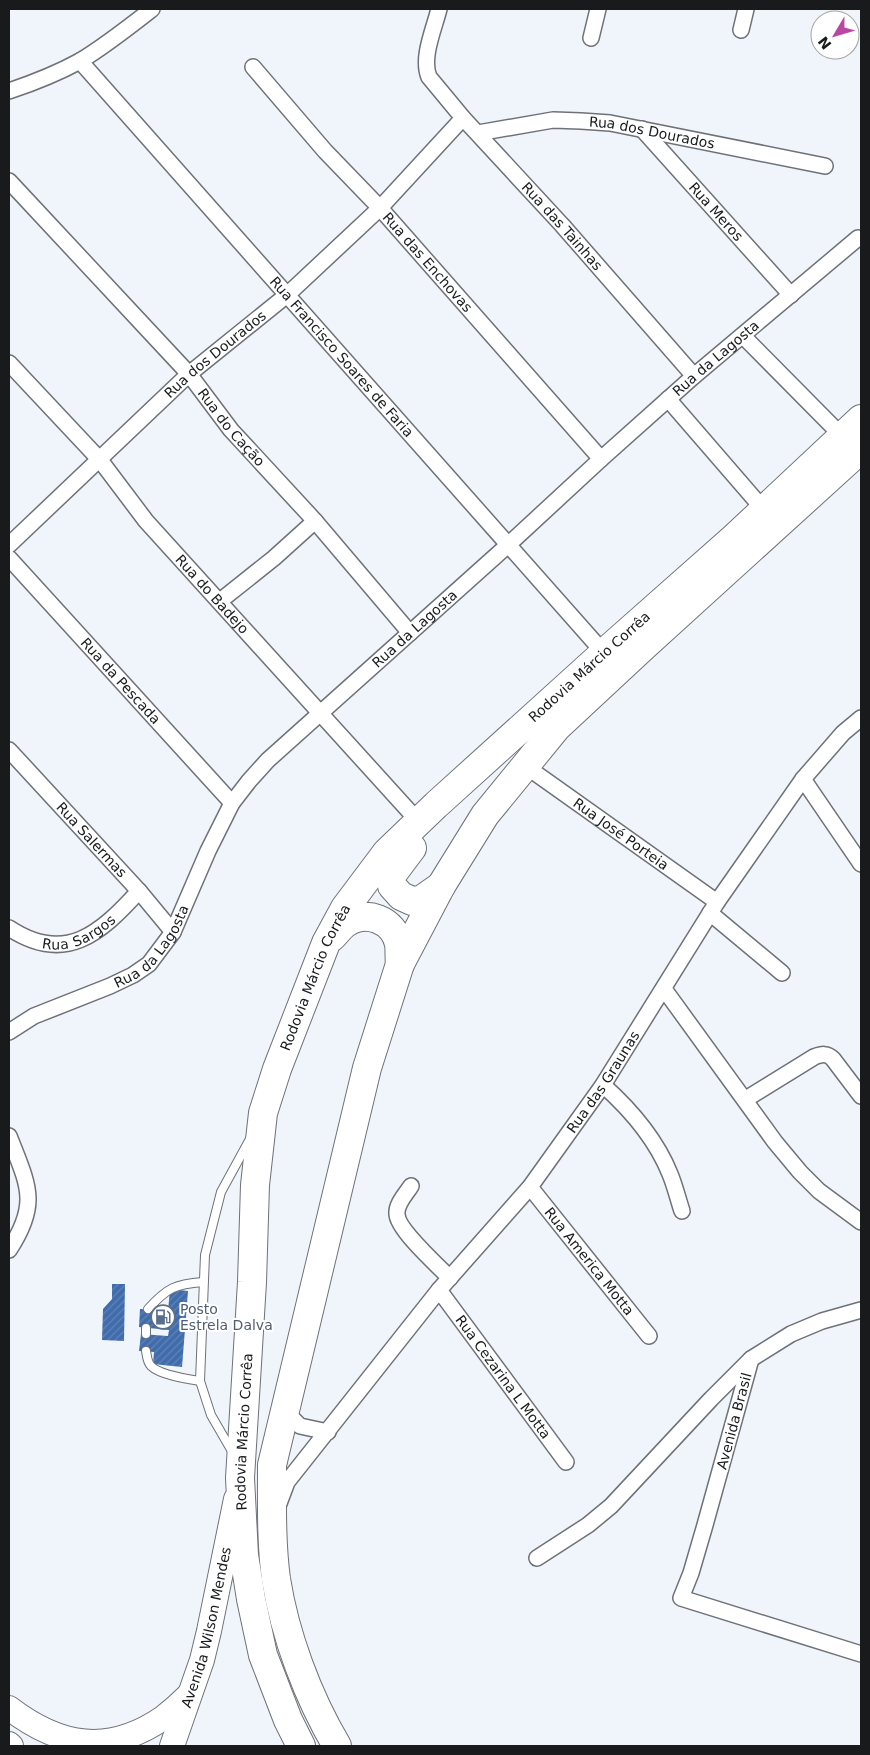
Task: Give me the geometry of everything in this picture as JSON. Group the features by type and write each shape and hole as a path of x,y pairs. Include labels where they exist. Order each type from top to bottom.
{"highway":[{"name":"Rodovia Márcio Corrêa","path":"301,1746 288,1720 267,1664 259,1636 244,1555 241,1472 252,1282 255,1186 264,1113 277,1069 326,943 345,908 375,867 387,852 427,813 764,510 855,435"},
{"name":"Rodovia Márcio Corrêa","path":"337,1746 305,1682 276,1579 272,1520 272,1465 367,1068 400,964 442,886 485,814 524,765 557,727 657,634 855,435"},
{"path":"427,813 423,833 391,876 392,886 401,896 412,901 422,900 442,886"},
{"path":"326,943 346,923 358,917 372,916 385,922 394,932 399,944 400,964"}],"main road":[{"name":"Avenida Wilson Mendes","path":"9,1708 28,1723 48,1733 92,1743 131,1736 164,1717 191,1694 209,1631 241,1472"},
{"path":"172,1746 191,1694"}],"street":[{"path":"9,91 51,75 80,61 152,9"},
{"name":"Rua das Tainhas","path":"439,9 426,59 426,70 429,77 463,118 562,225 694,376"},
{"path":"591,38 598,9"},
{"path":"741,30 746,9"},
{"name":"Rua Francisco Soares de Faria","path":"80,61 604,653"},
{"name":"Rua das Enchovas","path":"253,67 326,151 380,208 600,459"},
{"name":"Rua dos Dourados","path":"9,546 189,374 287,295 380,208 463,118"},
{"name":"Rua dos Dourados","path":"478,133 553,120 600,122 825,166"},
{"name":"Rua Meros","path":"642,129 791,295"},
{"name":"Rua do Cação","path":"9,181 189,374 231,430 315,521 410,633"},
{"name":"Rua da Lagosta","path":"9,1032 34,1016 110,986 142,969 156,955 173,932 208,851 232,803 268,760 508,545 600,459 694,376 858,238"},
{"path":"743,336 855,435"},
{"name":"Rua do Badejo","path":"9,363 100,460 146,520 320,714 427,813"},
{"path":"668,399 764,510"},
{"path":"220,602 274,558 315,521"},
{"name":"Rua da Pescada","path":"9,558 232,803"},
{"name":"Rua das Graunas","path":"272,1520 287,1482 439,1290 530,1187 603,1085 714,908 804,780 843,733 861,718"},
{"name":"Rua Salermas","path":"9,750 139,891 173,932"},
{"name":"Rua José Porteia","path":"524,765 714,908 782,973"},
{"path":"804,780 861,864"},
{"name":"Rua Sargos","path":"9,928 21,936 43,944 58,945 72,943 87,937 101,928 117,915 139,891"},
{"path":"664,989 776,1142 806,1178 819,1191 861,1222"},
{"path":"746,1099 814,1057 823,1054 833,1059 861,1096"},
{"path":"603,1085 627,1107 645,1129 670,1174 682,1211"},
{"path":"9,1136 28,1194 28,1210 19,1234 9,1250"},
{"path":"412,1186 398,1206 396,1216 408,1234 450,1278"},
{"name":"Rua America Motta","path":"530,1187 649,1336"},
{"name":"Rua Cezarina L Motta","path":"439,1290 566,1462"},
{"name":"Avenida Brasil","path":"861,1310 822,1320 799,1331 751,1360 691,1573 680,1598 861,1654"},
{"path":"537,1558 588,1525 611,1506 711,1399 751,1360"},
{"path":"284,1410 300,1426 328,1432"}],"lane":[{"path":"241,1472 211,1415 200,1381 204,1255 222,1192 264,1113"},
{"path":"148,1309 167,1290 174,1286 184,1283 203,1282"},
{"path":"146,1351 149,1364 155,1370 200,1381"}],"building":[{"path":"112,1284 125,1284 124,1341 102,1340 103,1309 112,1299"},
{"path":"170,1289 188,1291 182,1367 153,1364 154,1352 139,1351 141,1334 168,1336 169,1330 139,1327 140,1309 168,1311"}],"place":[{"name":"Posto Estrela Dalva","path":"163,1317"}]}
